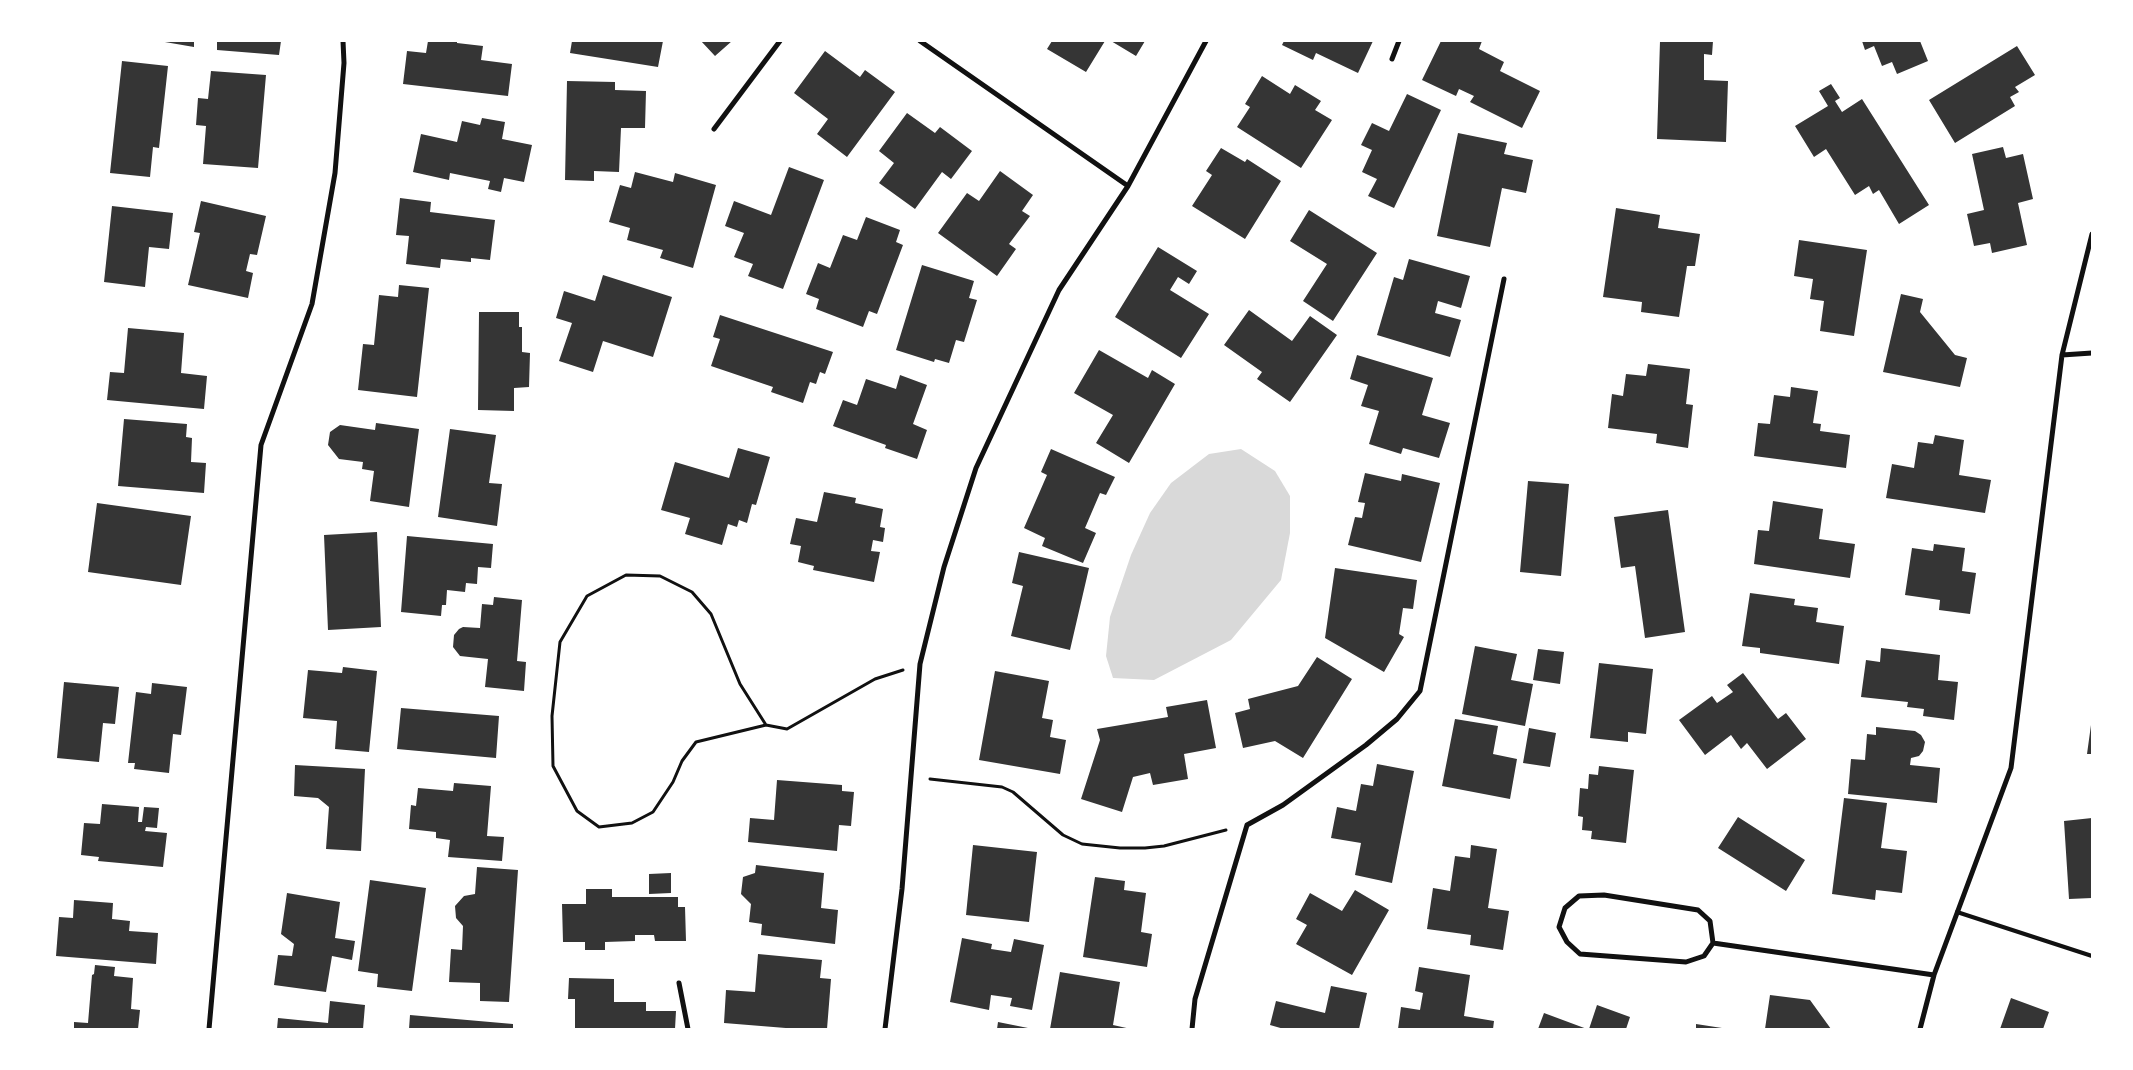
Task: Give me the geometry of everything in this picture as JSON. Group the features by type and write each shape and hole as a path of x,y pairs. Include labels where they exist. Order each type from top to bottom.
{"street":[{"path":"210,1029 262,445 312,304 335,173 344,63 343,41"},
{"path":"714,129 780,41"},
{"path":"920,41 1128,186"},
{"path":"885,1029 902,889 920,664 944,568 976,468 1059,290 1128,186 1206,41"},
{"path":"1392,59 1399,41"},
{"path":"1920,1029 1934,975 2011,768 2062,355 2092,234"},
{"path":"1192,1029 1195,999 1246,825 1283,805 1366,745 1397,720 1420,691 1504,279"},
{"path":"2062,355 2092,353"},
{"path":"1604,895 1698,910 1710,921 1713,943 1704,956 1686,962 1580,954 1567,942 1559,927 1565,908 1579,896 1604,895"},
{"path":"1713,943 1934,975"},
{"path":"679,984 688,1029"}],"lane":[{"path":"1957,912 2092,956"}],"path":[{"path":"766,725 740,684 712,614 692,592 660,576 626,575 587,596 560,642 552,716 552,766 577,811 599,827 632,823 653,812 673,782 682,761 696,742 766,725 787,729 874,679 920,664"},
{"path":"911,776 984,785 1013,792 1023,798 1063,835 1082,844 1120,848 1164,846 1246,825"}],"shaded area":[{"path":"1241,449 1275,471 1290,496 1290,533 1281,580 1231,640 1154,680 1113,678 1106,656 1110,617 1131,555 1150,513 1171,483 1209,454"}],"building":[{"path":"159,41 194,41 194,47"},
{"path":"217,41 281,41 279,55 217,50"},
{"path":"428,41 457,41 457,43 483,46 481,60 512,64 508,96 403,84 407,51 426,53"},
{"path":"572,41 663,41 658,67 570,53"},
{"path":"701,41 732,41 715,56"},
{"path":"1052,41 1105,41 1086,72 1047,49"},
{"path":"1111,41 1145,41 1136,56"},
{"path":"1284,41 1373,41 1358,73 1316,53 1313,60 1282,45"},
{"path":"1441,41 1482,41 1479,49 1504,62 1500,71 1540,91 1522,128 1470,102 1474,96 1459,89 1456,96 1422,80"},
{"path":"1660,41 1713,41 1712,55 1704,54 1704,80 1728,81 1726,142 1657,139"},
{"path":"1862,41 1920,41 1928,61 1897,74 1892,62 1882,66 1874,46 1865,50"},
{"path":"2017,46 2035,75 2015,87 2019,92 2010,97 2015,106 1955,143 1929,100"},
{"path":"825,51 860,77 865,70 895,92 847,157 817,134 828,119 794,93"},
{"path":"122,61 168,66 159,148 153,147 150,177 110,173"},
{"path":"211,71 266,75 258,168 203,164 206,126 196,125 198,98 208,99"},
{"path":"1262,76 1290,94 1295,85 1321,101 1315,110 1332,120 1301,168 1237,127 1250,107 1245,104"},
{"path":"567,81 615,82 615,90 646,91 645,128 621,128 619,172 594,171 594,181 565,180"},
{"path":"1831,84 1840,98 1835,101 1842,112 1862,99 1929,205 1899,224 1879,190 1873,194 1869,186 1855,195 1826,149 1814,157 1795,126 1828,106 1819,91"},
{"path":"1407,94 1441,110 1394,208 1368,196 1377,179 1362,172 1372,150 1361,145 1372,123 1389,131"},
{"path":"907,113 935,133 940,127 972,151 951,179 942,172 915,209 879,183 894,163 879,151"},
{"path":"482,118 505,122 502,139 532,145 524,182 504,178 501,192 488,189 490,181 450,173 449,180 413,172 421,134 457,142 462,121 480,125"},
{"path":"1458,133 1507,143 1504,154 1533,160 1526,193 1502,188 1490,247 1437,236"},
{"path":"2003,147 2006,158 2023,154 2033,199 2018,203 2027,245 1992,253 1990,243 1974,246 1967,214 1984,210 1972,154"},
{"path":"1221,148 1245,162 1247,159 1281,181 1245,239 1192,206 1212,175 1206,171"},
{"path":"789,167 824,180 783,289 748,276 753,264 734,257 744,233 725,226 734,201 771,215"},
{"path":"1000,171 1033,195 1022,211 1030,216 1009,244 1016,249 997,276 938,233 967,193 979,201"},
{"path":"635,172 673,182 675,173 716,185 693,268 660,258 663,250 627,240 630,228 609,222 620,185 631,188"},
{"path":"400,198 431,202 430,212 495,220 490,260 471,258 471,262 441,259 440,268 406,264 409,236 396,235"},
{"path":"201,201 266,216 257,255 250,254 246,271 253,273 248,298 188,285 200,233 194,232"},
{"path":"112,206 173,213 169,249 149,247 145,287 104,282"},
{"path":"1616,208 1660,215 1658,228 1700,234 1695,266 1687,266 1679,317 1641,312 1642,302 1603,297"},
{"path":"1309,210 1377,253 1333,321 1303,301 1327,264 1290,241"},
{"path":"866,217 900,230 896,242 903,245 877,314 869,311 863,327 816,309 819,299 806,294 818,263 830,268 843,235 857,240"},
{"path":"1799,240 1867,250 1854,336 1820,331 1824,301 1810,299 1813,279 1794,276"},
{"path":"1158,247 1197,271 1189,284 1178,277 1170,290 1209,314 1181,358 1115,317"},
{"path":"1409,259 1470,276 1461,308 1438,301 1435,313 1461,320 1450,357 1377,335 1394,277 1403,280"},
{"path":"922,265 974,281 969,298 977,300 964,342 956,340 949,363 935,359 934,362 896,350"},
{"path":"603,275 672,297 653,357 603,341 593,372 559,361 572,323 556,318 564,291 595,301"},
{"path":"399,285 429,288 417,397 358,390 363,344 374,345 379,295 398,297"},
{"path":"1901,294 1923,299 1920,312 1955,355 1967,358 1960,387 1883,372"},
{"path":"1249,310 1292,341 1310,316 1337,335 1290,402 1257,379 1262,372 1224,345"},
{"path":"479,312 519,312 519,327 522,327 522,352 530,353 529,387 514,388 514,411 478,410"},
{"path":"720,315 833,352 825,374 820,372 816,384 810,382 803,403 771,392 773,387 711,366 720,339 713,337"},
{"path":"128,328 184,333 181,373 207,376 204,409 107,400 110,372 124,373"},
{"path":"1099,350 1148,378 1152,370 1175,384 1129,463 1096,443 1113,415 1074,393"},
{"path":"1357,355 1433,378 1422,415 1450,423 1439,458 1403,448 1401,454 1369,444 1379,411 1361,406 1368,385 1350,379"},
{"path":"1648,364 1690,369 1686,404 1693,405 1688,448 1656,443 1657,434 1608,428 1612,394 1623,396 1626,374 1646,376"},
{"path":"900,375 927,385 913,424 927,430 917,459 885,448 886,445 833,426 843,400 857,405 866,379 896,389"},
{"path":"1791,387 1818,391 1813,423 1821,424 1820,431 1850,435 1846,468 1754,456 1758,423 1770,424 1774,395 1790,397"},
{"path":"124,419 187,424 186,437 192,438 191,462 206,463 204,493 118,486"},
{"path":"376,423 419,429 409,507 370,501 374,471 362,469 363,462 339,459 328,445 330,432 340,425 375,430"},
{"path":"450,429 496,435 489,483 502,484 497,526 438,517"},
{"path":"1935,435 1964,440 1959,475 1991,480 1985,513 1886,498 1892,464 1914,468 1918,442 1933,444"},
{"path":"738,448 770,457 756,505 752,504 747,523 739,520 737,527 728,524 722,545 685,534 690,518 661,510 675,462 729,478"},
{"path":"1051,449 1115,477 1106,495 1100,493 1085,528 1096,533 1083,563 1042,546 1045,538 1024,528 1047,475 1041,472"},
{"path":"1365,473 1401,481 1402,474 1440,483 1421,562 1348,545 1355,517 1362,518 1365,503 1358,502"},
{"path":"1528,481 1569,484 1561,576 1520,572"},
{"path":"824,492 856,498 855,503 883,509 880,527 885,528 883,542 873,540 871,551 880,552 874,582 813,570 814,566 798,562 801,546 790,544 796,518 817,522"},
{"path":"1773,501 1823,509 1819,539 1855,544 1850,578 1754,564 1758,530 1769,531"},
{"path":"97,503 191,516 181,585 88,572"},
{"path":"1668,510 1685,632 1645,638 1635,566 1621,568 1614,517"},
{"path":"377,532 381,627 328,630 324,535"},
{"path":"407,536 493,544 491,568 478,567 477,584 466,583 465,592 447,590 446,605 442,605 441,616 401,612"},
{"path":"1934,544 1965,548 1962,571 1976,573 1970,614 1939,610 1940,600 1905,595 1912,548 1933,551"},
{"path":"1019,552 1089,568 1070,650 1011,636 1023,586 1012,583"},
{"path":"1335,568 1417,580 1413,609 1403,608 1399,634 1404,637 1384,672 1325,638"},
{"path":"1750,593 1795,599 1794,605 1818,608 1816,622 1844,626 1839,664 1760,653 1760,648 1742,646"},
{"path":"494,597 522,600 517,661 526,662 524,691 485,687 488,659 460,656 453,647 454,635 459,629 463,627 480,628 482,604 493,605"},
{"path":"1475,646 1517,654 1511,680 1533,684 1525,726 1462,714"},
{"path":"1881,648 1940,655 1938,680 1958,682 1954,720 1923,716 1924,709 1907,707 1908,702 1861,697 1866,660 1880,662"},
{"path":"1538,649 1564,652 1560,684 1533,680"},
{"path":"1317,657 1352,679 1303,758 1275,741 1243,748 1235,713 1250,709 1248,699 1298,686"},
{"path":"1599,663 1653,669 1646,734 1628,732 1628,742 1590,738"},
{"path":"343,667 377,671 369,752 335,749 337,721 303,718 308,670 342,673"},
{"path":"995,671 1049,681 1042,718 1053,720 1050,737 1066,740 1060,774 979,760"},
{"path":"1743,673 1778,719 1786,713 1806,739 1767,769 1747,743 1741,749 1731,735 1705,755 1679,720 1712,696 1717,703 1733,692 1727,685"},
{"path":"64,682 119,687 115,724 103,723 99,762 57,758"},
{"path":"152,683 187,687 181,735 173,734 169,773 134,769 135,763 128,763 136,692 151,694"},
{"path":"1207,700 1216,748 1184,754 1188,779 1153,785 1150,773 1133,777 1122,812 1081,799 1100,740 1097,729 1168,717 1166,707"},
{"path":"401,708 499,716 496,758 397,749"},
{"path":"1455,719 1498,726 1493,754 1517,759 1510,799 1442,786"},
{"path":"2091,725 2092,754 2087,754"},
{"path":"1876,727 1915,731 1921,735 1925,742 1923,751 1919,756 1911,758 1910,765 1940,768 1937,803 1848,794 1851,759 1865,760 1867,734 1876,735"},
{"path":"1529,728 1556,733 1550,767 1523,763"},
{"path":"1377,764 1414,771 1392,883 1355,875 1361,843 1331,838 1337,807 1356,811 1361,784 1373,786"},
{"path":"295,765 365,769 361,851 326,849 329,807 318,798 294,796"},
{"path":"1599,766 1634,770 1626,843 1591,839 1592,831 1582,830 1583,817 1578,816 1580,788 1588,789 1589,774 1598,775"},
{"path":"777,780 842,785 842,791 854,792 851,826 839,825 837,851 748,842 750,818 774,820"},
{"path":"454,783 491,786 487,836 504,837 502,861 448,857 450,840 436,838 436,832 409,829 411,805 416,806 418,788 453,791"},
{"path":"1844,798 1887,803 1881,848 1907,851 1902,893 1876,890 1875,900 1832,894"},
{"path":"102,804 139,807 138,822 142,822 144,807 159,808 157,828 146,827 145,831 167,833 163,867 98,861 99,857 81,855 84,823 100,824"},
{"path":"1738,817 1805,860 1786,891 1718,848"},
{"path":"2092,818 2092,898 2069,899 2064,821"},
{"path":"973,845 1037,852 1029,922 966,915"},
{"path":"1471,845 1497,849 1488,908 1509,911 1503,950 1470,945 1471,935 1427,929 1433,888 1450,891 1455,856 1470,858"},
{"path":"756,865 824,873 821,908 838,910 835,944 761,935 762,924 749,922 751,904 741,894 743,877 755,873"},
{"path":"477,867 518,870 509,1002 480,1001 480,983 449,982 451,949 462,950 463,926 456,918 455,906 464,896 475,894"},
{"path":"671,873 671,893 649,894 649,874"},
{"path":"1095,877 1125,881 1124,890 1146,893 1141,932 1152,934 1147,967 1083,957"},
{"path":"370,880 426,888 412,991 377,987 378,974 358,971"},
{"path":"586,889 612,889 612,897 678,897 678,907 685,907 686,941 655,941 654,935 635,935 635,941 605,942 605,950 585,950 585,942 563,942 562,904 586,904"},
{"path":"1355,890 1389,910 1352,975 1296,944 1307,925 1296,919 1310,893 1342,911"},
{"path":"287,893 340,902 335,938 355,941 352,960 332,956 326,992 274,985 278,955 292,956 294,944 281,934"},
{"path":"74,900 113,903 112,919 130,921 129,931 158,933 156,964 56,956 59,917 73,918"},
{"path":"962,938 992,944 991,949 1011,952 1014,939 1044,945 1032,1010 1010,1006 1012,998 991,995 989,1010 950,1002"},
{"path":"758,954 822,960 820,978 831,979 827,1029 798,1029 724,1023 726,990 755,992"},
{"path":"95,965 115,967 114,976 133,978 131,1009 140,1010 138,1029 74,1029 74,1022 88,1023 92,975 94,974"},
{"path":"1419,967 1470,975 1464,1016 1494,1021 1493,1029 1398,1029 1401,1007 1420,1010 1423,993 1415,991"},
{"path":"1060,972 1120,982 1113,1025 1131,1029 1050,1029"},
{"path":"569,978 614,979 614,1002 646,1002 646,1011 676,1011 675,1029 575,1029 575,999 568,999"},
{"path":"1331,986 1367,993 1359,1029 1284,1029 1270,1025 1276,1001 1325,1013"},
{"path":"1770,995 1810,1000 1831,1029 1765,1029"},
{"path":"2011,998 2049,1012 2043,1029 2000,1029"},
{"path":"330,1001 365,1005 363,1029 277,1029 278,1018 328,1023"},
{"path":"1597,1005 1630,1017 1626,1029 1589,1029"},
{"path":"1544,1013 1587,1029 1538,1029"},
{"path":"410,1015 513,1024 513,1029 409,1029"},
{"path":"998,1022 1028,1028 1028,1029 997,1029"},
{"path":"1696,1024 1722,1028 1722,1029 1696,1029"}]}
